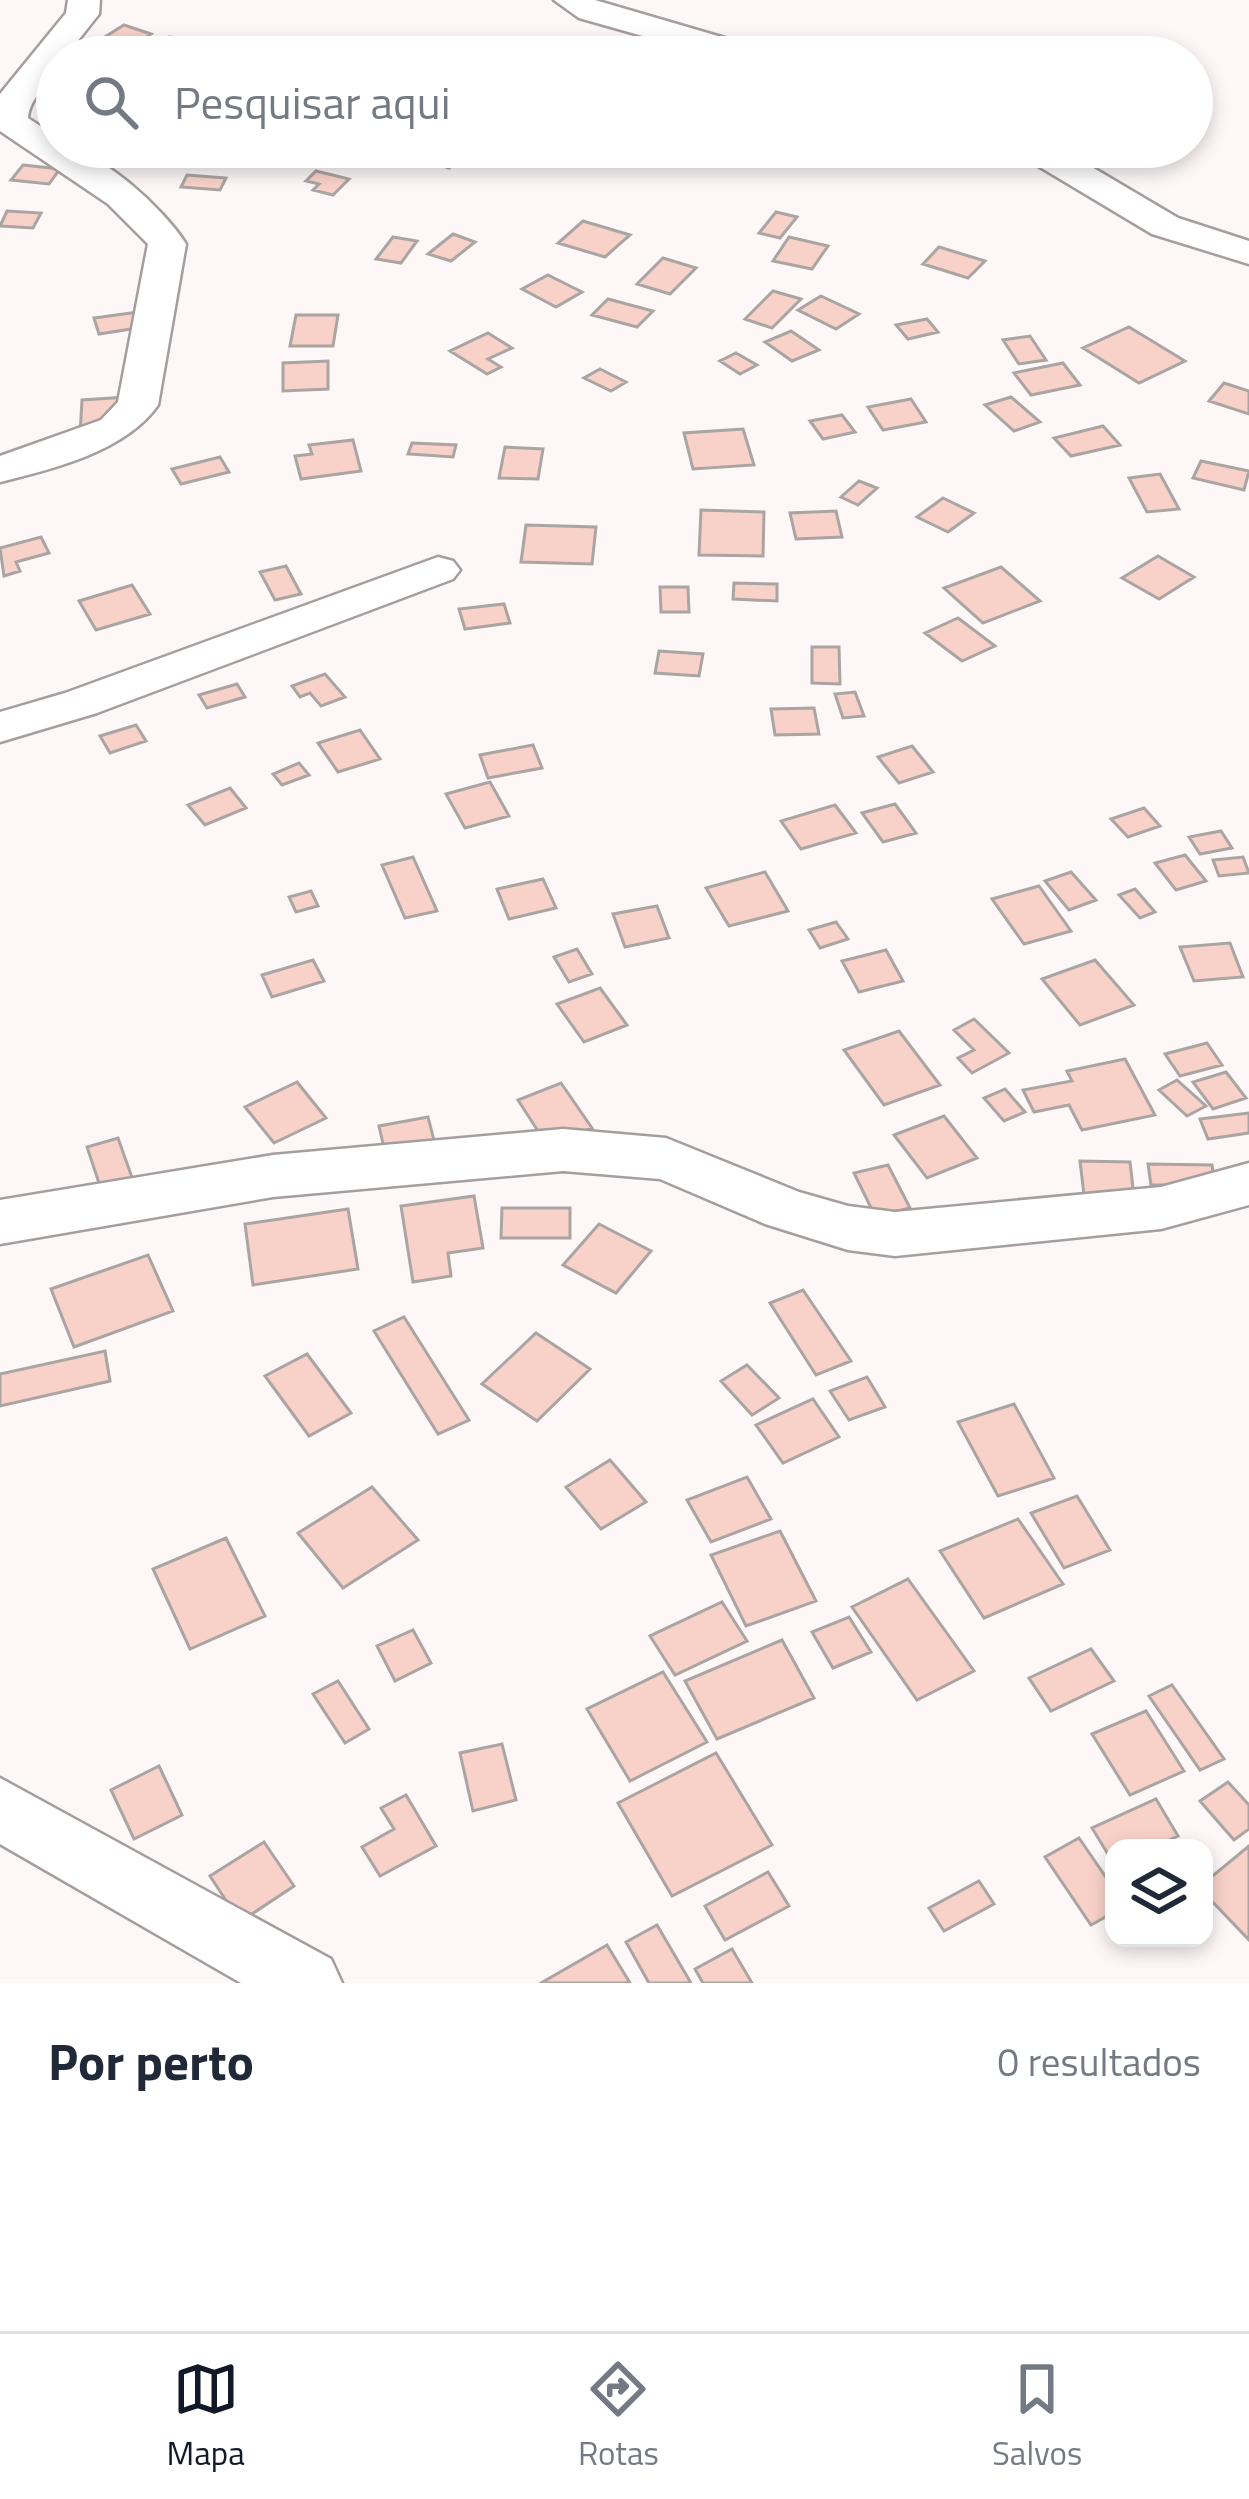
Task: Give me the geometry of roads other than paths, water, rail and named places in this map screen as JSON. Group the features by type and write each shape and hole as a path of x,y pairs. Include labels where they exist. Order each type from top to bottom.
{"street":[{"path":"64,36 82,14 84,0"},
{"path":"570,0 681,36"},
{"path":"36,71 11,102 10,122 36,140"},
{"path":"0,470 115,429 138,405 167,244 163,232 140,211 77,168"},
{"path":"1068,168 1165,226 1249,253"},
{"path":"0,727 81,704 438,570"},
{"path":"0,1222 273,1176 563,1150 666,1160 784,1209 848,1228 895,1234 939,1234 1161,1208 1249,1184"},
{"path":"0,1808 307,1983"}]}
